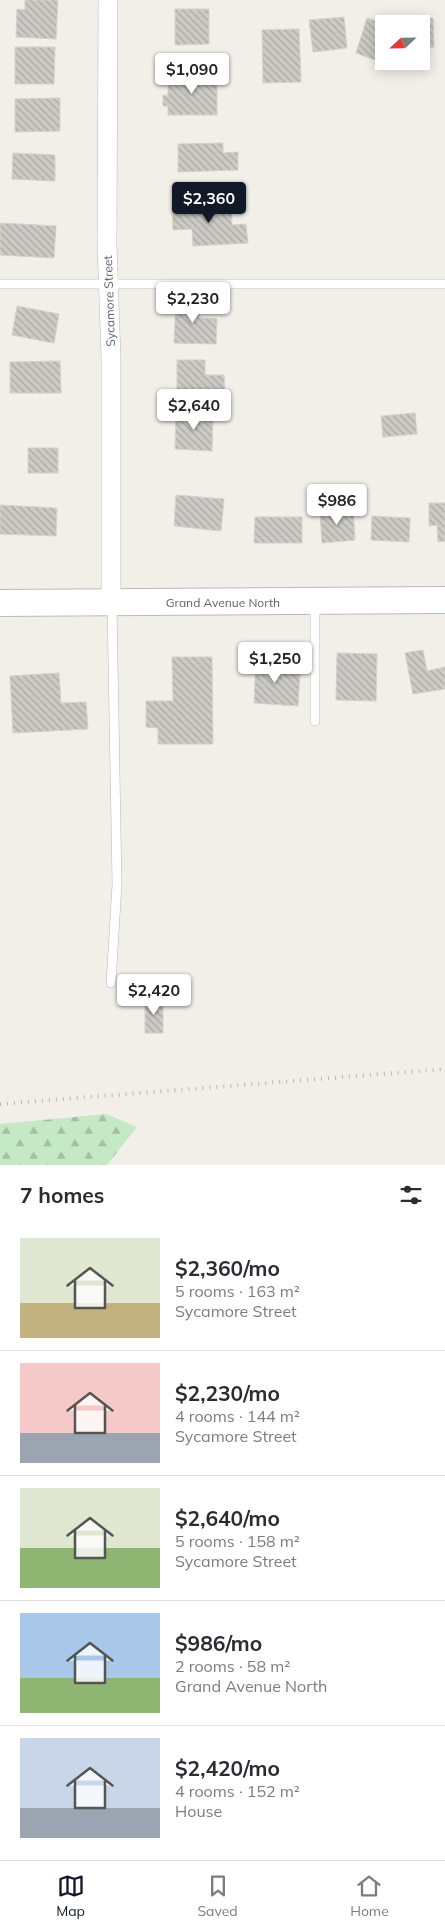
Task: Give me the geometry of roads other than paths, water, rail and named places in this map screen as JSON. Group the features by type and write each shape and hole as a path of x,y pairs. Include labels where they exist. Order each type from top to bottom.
{"main road":[{"name":"Grand Avenue North","path":"0,603 445,600"}],"street":[{"name":"Sycamore Street","path":"108,0 108,244 112,602"}],"lane":[{"path":"0,284 445,284"},
{"path":"112,602 118,884 112,983"},
{"path":"315,602 315,721"}],"railway":[{"path":"0,1104 445,1069"}]}
